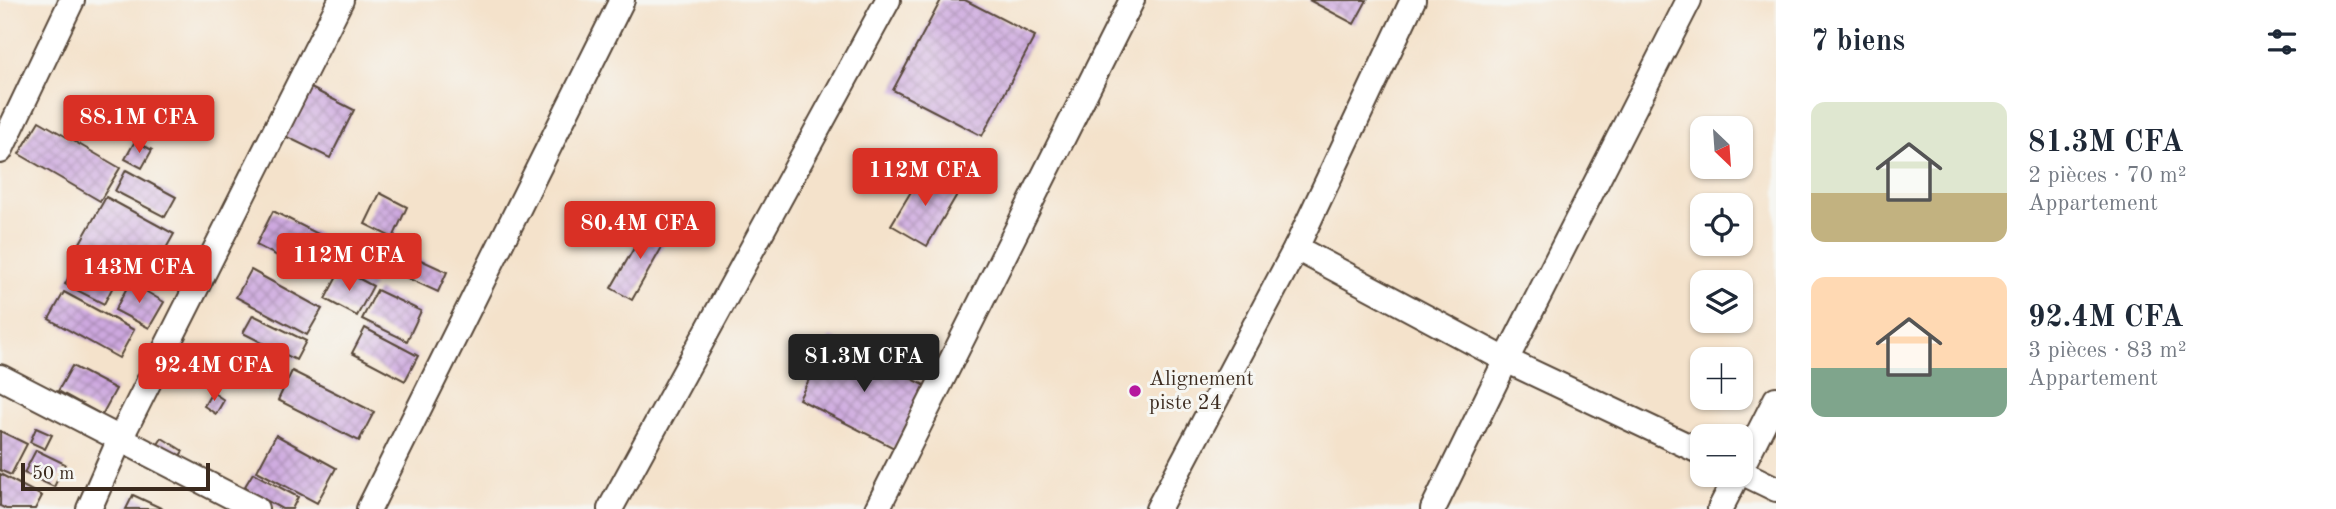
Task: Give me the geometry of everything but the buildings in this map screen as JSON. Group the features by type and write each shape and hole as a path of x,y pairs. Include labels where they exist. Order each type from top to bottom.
{"street":[{"path":"0,151 72,0"},
{"path":"89,509 120,439 341,0"},
{"path":"369,509 622,0"},
{"path":"610,509 888,0"},
{"path":"877,509 1132,0"},
{"path":"1158,509 1297,248 1413,0"},
{"path":"1433,509 1689,0"},
{"path":"1297,248 1506,360 1690,447"},
{"path":"0,377 256,509"},
{"path":"1753,445 1776,399"},
{"path":"1753,478 1776,489"},
{"path":"1720,509 1732,487"}],"place":[{"name":"Alignement piste 24","path":"1135,391"}]}
